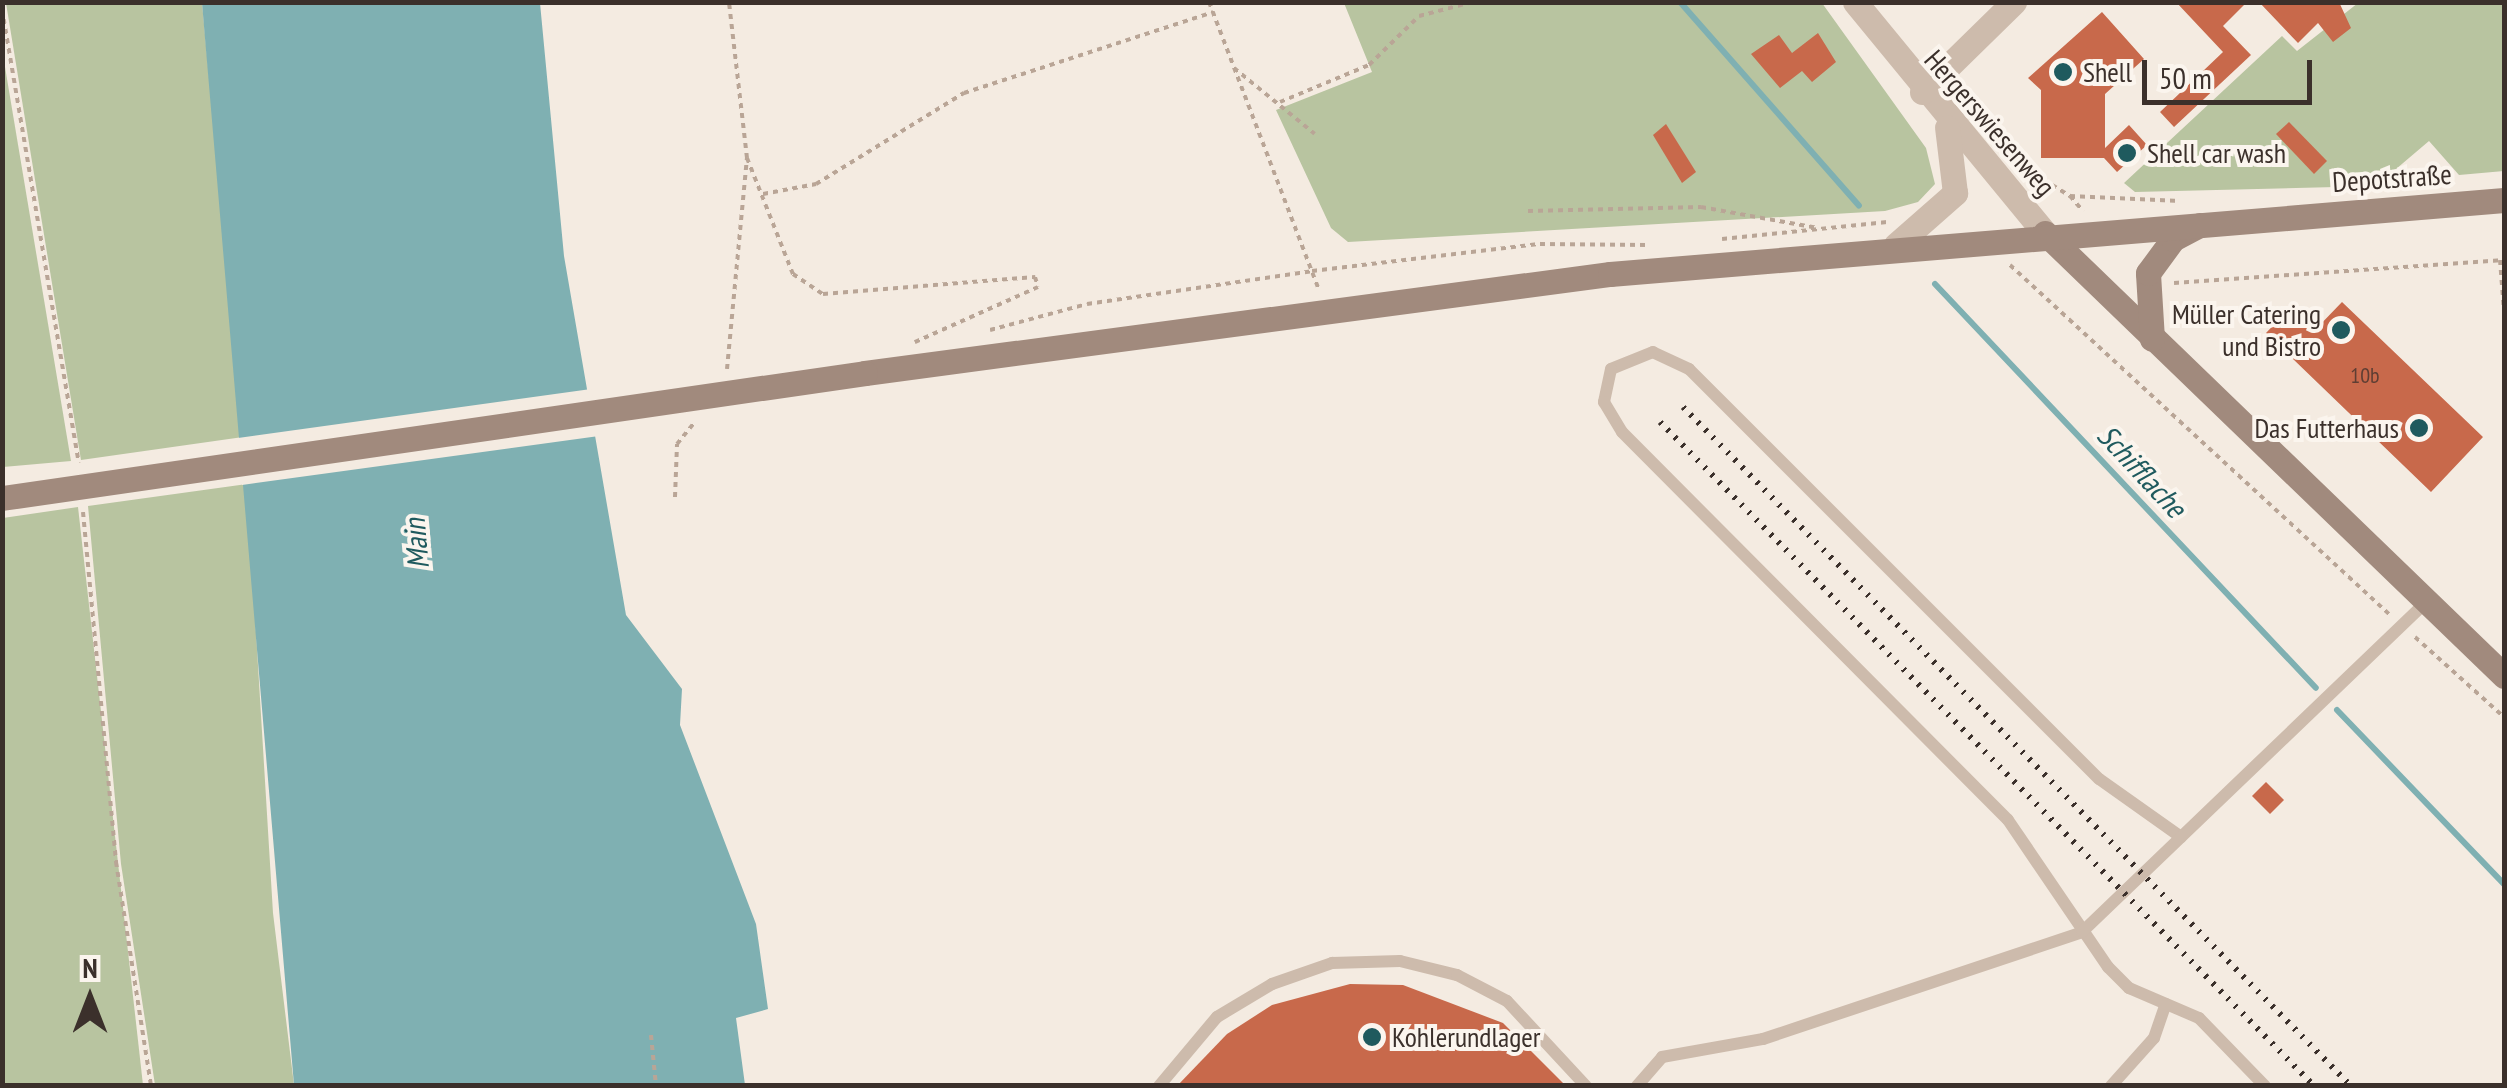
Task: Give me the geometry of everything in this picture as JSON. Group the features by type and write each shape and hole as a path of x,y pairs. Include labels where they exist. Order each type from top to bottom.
{"main road":[{"name":"Depotstraße","path":"2,498 1325,306 1896,244 2504,200"},
{"path":"2154,344 2144,308 2148,272 2173,238 2211,221"},
{"path":"2045,232 2154,344 2504,676"}],"street":[{"name":"Hergerswiesenweg","path":"1855,2 1922,92 2045,232"},
{"path":"1922,92 2014,2"},
{"path":"1896,244 1955,193 1944,117"}],"lane":[{"path":"2181,837 2099,780 1690,369 1652,352 1611,369 1604,402 1622,432 2008,820 2082,932 2130,988 2199,1018 2265,1086"},
{"path":"1637,1086 1662,1057 1763,1039 2082,932 2426,602"},
{"path":"1159,1086 1217,1016 1272,984 1332,963 1400,961 1457,975 1507,1002 1586,1086"},
{"path":"2111,1086 2154,1038 2166,1004"}],"path":[{"path":"725,374 747,158 730,2"},
{"path":"1208,2 1312,271"},
{"path":"1280,102 1370,65 1419,16 1469,2"},
{"path":"2,9 79,469"},
{"path":"762,194 816,184 964,93 1212,12"},
{"path":"1234,68 1315,134"},
{"path":"747,158 793,274 823,294 1035,277 1038,287 912,344"},
{"path":"2022,162 2070,196 2099,229"},
{"path":"2070,196 2083,198"},
{"path":"1528,210 1757,210 1822,230"},
{"path":"1711,240 1822,230 1904,216"},
{"path":"1988,238 2081,336 2504,717"},
{"path":"974,334 1087,304 1312,271 1540,244 1656,244"},
{"path":"2148,272 2184,284 2502,260 2504,311"},
{"path":"895,348 958,337"},
{"path":"675,497 678,444 699,416"},
{"path":"83,508 116,862 152,1086"},
{"path":"652,1035 656,1086"}],"green space":[{"path":"6,3 202,3 243,437 81,460"},
{"path":"1344,3 1822,3 1926,148 1935,184 1918,202 1885,211 1348,242 1331,228 1276,110 1372,72"},
{"path":"2358,3 2504,3 2504,171 2459,175 2429,141 2376,186 2135,192 2124,183 2282,36 2297,51"},
{"path":"2,49 71,461 3,467 2,467"},
{"path":"247,484 273,913 294,1085 155,1085 121,864 88,506"},
{"path":"78,507 143,1085 3,1085 3,518"}],"water":[{"name":"Main","path":"202,3 540,3 564,256 626,615 682,689 680,725 756,924 768,1009 736,1018 745,1085 294,1085"}],"pier":[{"path":"591,389 599,436 242,485 238,438"}],"building":[{"path":"2176,2 2247,2 2223,26 2251,55 2174,127 2160,112 2223,52"},
{"path":"2259,2 2339,2 2351,28 2333,42 2318,23 2298,43"},
{"path":"2102,12 2144,59 2105,94 2105,148 2129,125 2147,145 2117,172 2104,158 2041,158 2041,90 2028,78"},
{"path":"1818,33 1836,62 1812,82 1802,71 1780,88 1751,54 1779,35 1792,53"},
{"path":"2289,122 2327,161 2314,174 2276,134"},
{"path":"1666,124 1696,172 1682,183 1653,135"},
{"path":"2342,302 2483,437 2431,492 2266,333 2291,307 2315,330"},
{"path":"2266,782 2284,800 2270,814 2252,796"},
{"name":"Kohlerundlager","path":"1350,984 1403,985 1503,1023 1566,1086 1177,1086 1227,1034 1272,1005"}],"waterway":[{"name":"Schifflache","path":"1680,2 1859,206"},
{"name":"Schifflache","path":"1935,284 2316,688"},
{"name":"Schifflache","path":"2337,710 2504,884"}],"railway":[{"path":"1683,407 2351,1086"},
{"path":"1660,422 2314,1086"}],"place":[{"name":"Shell","path":"2063,72"},
{"name":"Shell car wash","path":"2127,153"},
{"name":"Müller Catering und Bistro","path":"2341,330"},
{"name":"Das Futterhaus","path":"2419,428"},
{"name":"Kohlerundlager","path":"1372,1037"}]}
